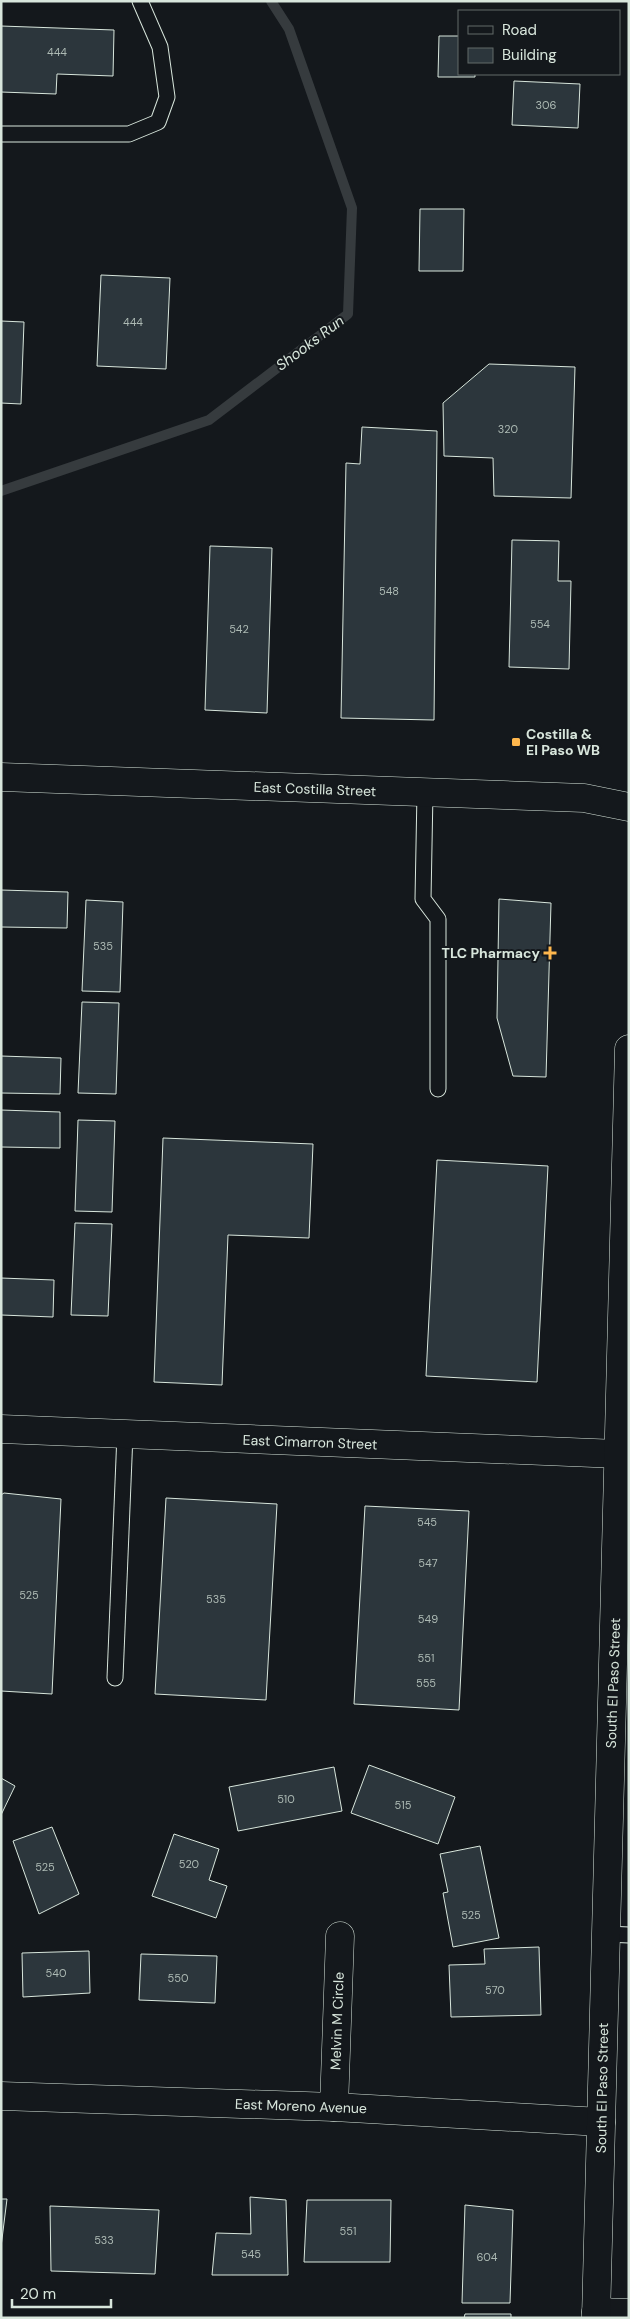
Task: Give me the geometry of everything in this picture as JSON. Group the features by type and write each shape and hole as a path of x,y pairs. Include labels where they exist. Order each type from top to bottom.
{"street":[{"name":"East Costilla Street","path":"1,776 584,798 629,807"},
{"name":"South El Paso Street","path":"596,2315 601,2122 617,1934 623,1559 618,1454 627,1180 629,1049"},
{"name":"East Cimarron Street","path":"1,1429 618,1454"},
{"name":"Melvin M Circle","path":"334,2107 340,1936"},
{"name":"East Moreno Avenue","path":"1,2096 334,2107 601,2122"},
{"path":"596,2315 629,2313"}],"lane":[{"path":"1,134 129,134 158,122 167,97 160,47 140,1"},
{"path":"425,792 423,899 438,919 438,1089"},
{"path":"115,1678 125,1434"}],"building":[{"path":"1,26 114,30 113,76 57,74 56,94 1,92"},
{"path":"439,36 458,36 458,75 475,75 475,77 438,77"},
{"path":"514,81 580,84 578,128 512,125"},
{"path":"420,209 464,209 463,271 419,271"},
{"path":"101,275 170,278 166,369 97,366"},
{"path":"1,321 24,322 21,404 1,403"},
{"path":"489,364 575,367 571,498 494,496 493,458 444,456 443,403"},
{"path":"362,427 437,431 434,720 341,718 346,463 360,464"},
{"path":"512,540 559,541 558,581 571,581 569,669 509,667"},
{"path":"210,546 272,548 267,713 205,710"},
{"path":"1,890 68,892 67,928 1,927"},
{"path":"499,899 551,903 546,1077 513,1076 497,1018"},
{"path":"86,900 123,902 120,992 82,991"},
{"path":"82,1002 119,1003 116,1094 78,1093"},
{"path":"1,1056 61,1058 60,1094 1,1093"},
{"path":"1,1110 60,1112 60,1148 1,1147"},
{"path":"78,1120 115,1121 112,1212 75,1211"},
{"path":"163,1138 313,1144 309,1238 228,1235 222,1385 154,1382"},
{"path":"437,1160 548,1166 537,1382 426,1376"},
{"path":"75,1223 112,1224 108,1316 71,1315"},
{"path":"1,1278 54,1280 53,1317 1,1315"},
{"path":"4,1493 61,1499 52,1694 1,1691 1,1495"},
{"path":"166,1498 277,1504 266,1700 155,1694"},
{"path":"365,1506 469,1511 459,1710 354,1704"},
{"path":"369,1765 455,1797 438,1844 351,1813"},
{"path":"334,1767 342,1811 238,1831 229,1787"},
{"path":"1,1778 15,1786 1,1815"},
{"path":"52,1827 79,1894 39,1914 13,1841"},
{"path":"174,1834 219,1849 209,1880 227,1886 216,1918 152,1896"},
{"path":"480,1846 499,1938 453,1947 443,1893 448,1892 440,1854"},
{"path":"539,1947 541,2015 451,2017 449,1965 485,1964 484,1949"},
{"path":"89,1951 90,1993 23,1997 22,1953"},
{"path":"141,1954 217,1956 215,2003 139,2000"},
{"path":"250,2197 286,2200 288,2275 212,2275 216,2233 251,2234"},
{"path":"1,2199 7,2199 1,2247"},
{"path":"307,2200 391,2200 390,2262 304,2262"},
{"path":"465,2205 513,2210 510,2303 462,2303"},
{"path":"50,2206 159,2210 155,2274 51,2271"},
{"path":"465,2314 511,2314 511,2318 464,2318"}],"waterway":[{"name":"Shooks Run","path":"1,491 209,420 348,314 352,208 289,29 271,1"}],"place":[{"name":"Costilla & El Paso WB","path":"516,742"},
{"name":"TLC Pharmacy","path":"550,953"}]}
